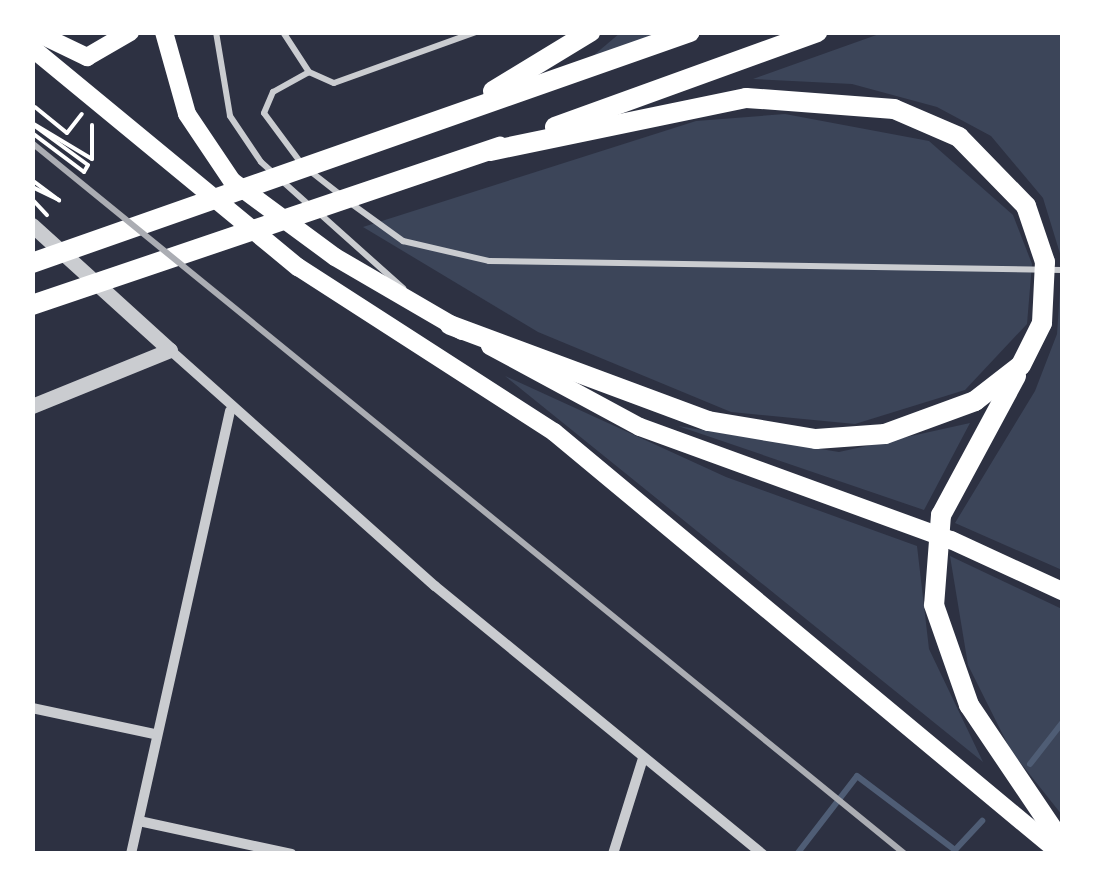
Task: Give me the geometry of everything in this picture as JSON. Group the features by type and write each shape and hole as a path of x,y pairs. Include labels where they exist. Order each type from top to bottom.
{"highway":[{"path":"429,124 590,32"},
{"path":"32,263 690,32"},
{"path":"32,305 490,151 817,32"},
{"path":"490,151 746,98 894,109 986,157 1026,206 1054,266 1046,303 1022,365 940,514 932,574 941,635 969,705 1062,843"},
{"path":"442,320 708,421 816,439 932,420 1022,365"}],"main road":[{"path":"36,32 86,57 130,32"},
{"path":"164,32 186,114 232,181 442,320 640,427 951,540 1062,591"},
{"path":"32,48 298,267 554,432 1060,854"}],"street":[{"path":"32,225 230,410 763,854"},
{"path":"32,406 170,350"},
{"path":"132,854 154,734 230,410"},
{"path":"32,708 154,734"},
{"path":"613,854 644,758"},
{"path":"139,821 291,854"}],"lane":[{"path":"216,32 221,90 243,139 442,320"},
{"path":"283,32 309,72 346,81 476,32"},
{"path":"309,72 266,102 276,138 382,228 426,249 522,264 1054,266"}],"path":[{"path":"35,106 66,132 93,100"},
{"path":"32,124 92,159 93,100"},
{"path":"32,124 88,166 84,172 32,133"},
{"path":"32,184 59,200 32,184"}],"shaded area":[{"path":"620,33 666,33 587,61"},
{"path":"882,33 1062,33 1062,260 1043,198 991,136 937,107 852,84 753,79"},
{"path":"785,114 929,141 1013,215 1032,264 1027,324 965,390 855,424 731,412 538,332 363,227 696,121"},
{"path":"1062,260 1062,570 955,523 1035,391 1057,334"},
{"path":"505,376 726,477 917,546 929,649 983,762"},
{"path":"970,423 924,510 678,426 839,452"},
{"path":"950,556 1062,609 1062,815 1011,751 968,665"}],"waterway":[{"path":"1030,764 1062,723"},
{"path":"797,854 857,776 955,850 982,821"}],"railway":[{"path":"32,143 905,854"}]}
